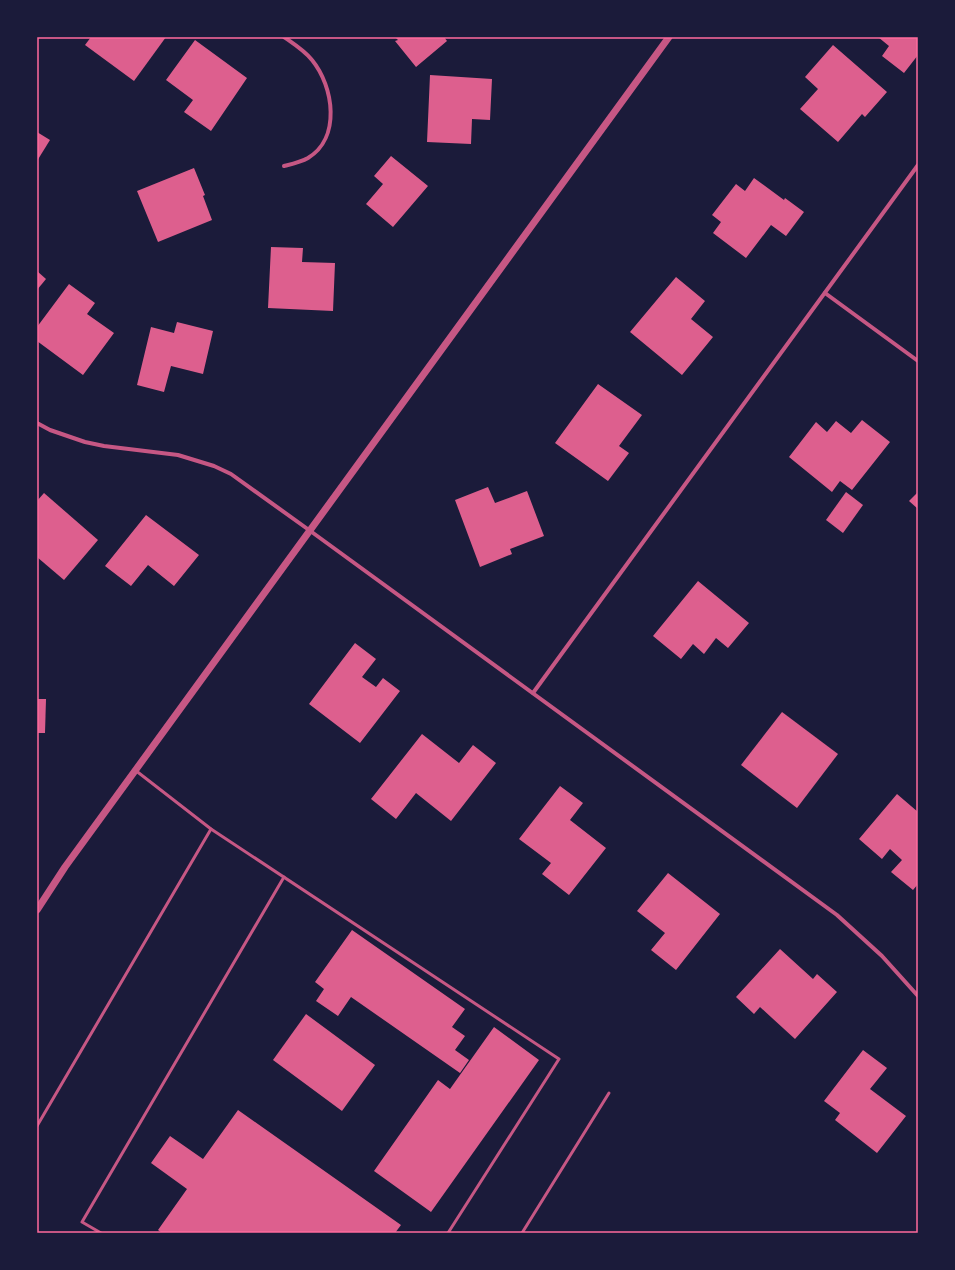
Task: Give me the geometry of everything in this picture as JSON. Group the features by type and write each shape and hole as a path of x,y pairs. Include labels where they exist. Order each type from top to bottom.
{"street":[{"path":"284,37 312,60 322,74 329,92 331,110 329,128 323,145 307,158 284,166"},
{"path":"37,910 65,867 134,770 669,37"},
{"path":"533,693 918,165"},
{"path":"825,293 918,361"},
{"path":"37,423 50,430 85,442 104,446 178,455 214,466 231,474 837,916 882,956 918,996"}],"lane":[{"path":"134,770 211,829 559,1059 448,1233"},
{"path":"37,1126 211,829"},
{"path":"101,1233 82,1222 284,877"},
{"path":"522,1233 609,1093"}],"building":[{"path":"91,37 166,37 134,81 85,45"},
{"path":"395,37 444,37 447,41 416,67 395,41 398,40"},
{"path":"878,37 918,37 918,55 904,73 882,56 889,46"},
{"path":"195,40 247,78 211,131 184,112 193,100 166,80"},
{"path":"833,45 887,92 865,117 862,114 838,142 800,109 818,89 805,77"},
{"path":"430,75 492,79 490,120 472,119 471,144 427,142"},
{"path":"37,132 50,140 37,161"},
{"path":"391,156 428,186 393,227 366,204 383,184 374,176"},
{"path":"194,168 205,195 203,196 212,220 158,242 137,191"},
{"path":"754,178 784,200 785,198 804,212 786,236 771,225 746,258 713,233 721,222 712,215 736,184 745,191"},
{"path":"271,247 303,248 302,262 335,263 333,311 268,308"},
{"path":"37,271 46,279 37,290"},
{"path":"676,277 705,301 691,319 713,337 682,375 630,332"},
{"path":"69,284 95,303 87,314 114,333 83,375 37,341 37,327"},
{"path":"177,322 213,331 203,374 171,366 164,392 137,385 151,327 174,333"},
{"path":"598,384 642,415 619,446 629,453 608,481 555,443"},
{"path":"862,420 890,442 852,490 840,481 832,492 789,457 816,422 827,432 836,421 851,433"},
{"path":"488,487 495,503 527,491 544,536 510,549 512,554 480,567 455,500"},
{"path":"846,492 863,505 843,533 826,520"},
{"path":"918,492 918,509 909,501"},
{"path":"44,493 98,540 64,580 37,557 37,501"},
{"path":"146,515 199,555 174,586 148,565 131,586 105,566"},
{"path":"698,581 749,623 728,648 716,638 704,654 693,644 681,659 653,636"},
{"path":"355,643 376,659 362,677 376,687 383,678 400,691 360,743 309,704"},
{"path":"37,699 46,699 45,733 37,733"},
{"path":"782,712 838,754 797,808 741,765"},
{"path":"422,734 459,763 473,745 496,763 451,821 416,793 396,819 371,799"},
{"path":"560,786 583,803 570,820 606,848 569,895 542,874 551,863 519,839"},
{"path":"897,794 918,812 918,884 913,890 891,872 902,860 890,849 882,859 859,839"},
{"path":"668,873 720,914 676,970 651,950 665,933 637,911"},
{"path":"352,930 465,1009 452,1027 465,1036 455,1050 469,1060 460,1073 351,997 338,1016 316,1001 324,989 315,982"},
{"path":"780,949 813,979 817,974 837,992 795,1039 760,1007 754,1014 736,997"},
{"path":"306,1014 375,1065 342,1111 273,1060"},
{"path":"494,1027 539,1060 431,1212 374,1171 438,1080 450,1089"},
{"path":"863,1050 887,1068 870,1089 906,1116 877,1153 835,1120 840,1113 824,1101"},
{"path":"238,1110 401,1225 395,1233 162,1233 158,1230 187,1189 151,1163 170,1136 203,1159"}]}
